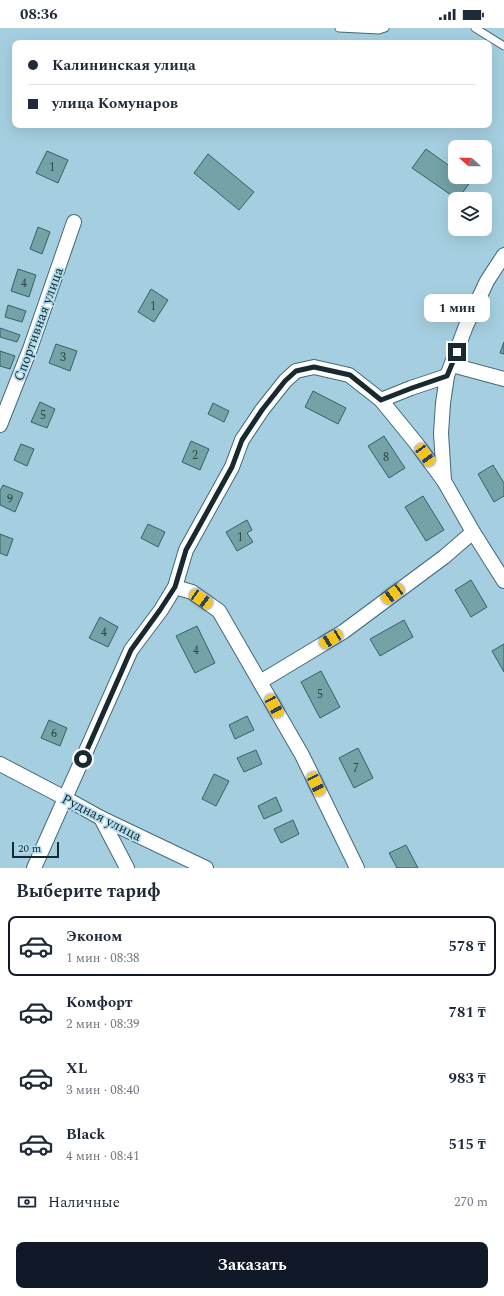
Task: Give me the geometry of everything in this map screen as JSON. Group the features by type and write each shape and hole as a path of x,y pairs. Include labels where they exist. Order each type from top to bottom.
{"street":[{"name":"Спортивная улица","path":"0,425 30,349 74,222"},
{"path":"444,481 440,433 443,403 450,371 466,326 484,287 504,255"},
{"path":"34,868 131,650 175,587 186,550 232,467 242,440 262,410 285,381 296,371 314,367 350,375 381,400 416,442 444,481 473,532 504,581"},
{"path":"381,400 450,371 504,379"},
{"path":"260,682 343,632 444,557 473,532"},
{"path":"175,587 192,592 219,611 302,755 357,868"},
{"name":"Рудная улица","path":"0,764 101,818 206,868"},
{"path":"101,818 126,868"}],"lane":[{"path":"339,28 379,30 385,28"},
{"path":"474,28 504,46"}],"building":[{"path":"426,149 448,165 448,184 469,184 463,192 448,193 412,168"},
{"path":"47,151 68,160 58,183 36,173"},
{"path":"208,154 254,192 239,210 194,173"},
{"path":"38,227 50,232 42,254 30,249"},
{"path":"18,269 36,275 29,297 11,291"},
{"path":"151,289 168,300 154,322 138,312"},
{"path":"8,305 26,311 22,322 5,317"},
{"path":"0,328 20,335 17,342 0,337"},
{"path":"504,342 504,354 500,353"},
{"path":"56,344 77,351 70,371 49,363"},
{"path":"0,351 15,356 10,369 0,366"},
{"path":"313,391 346,408 338,424 305,407"},
{"path":"40,402 55,409 47,428 31,422"},
{"path":"213,403 229,411 224,422 208,414"},
{"path":"384,436 405,468 389,478 368,446"},
{"path":"191,441 209,449 200,470 182,462"},
{"path":"21,444 34,449 27,466 14,460"},
{"path":"493,465 504,483 504,496 494,502 478,474"},
{"path":"3,485 23,493 15,512 0,505 0,491"},
{"path":"423,496 444,530 426,541 405,507"},
{"path":"247,520 252,530 247,533 253,542 237,551 226,532"},
{"path":"148,524 165,532 158,547 141,538"},
{"path":"0,534 13,539 7,556 0,553"},
{"path":"471,580 487,607 471,617 455,590"},
{"path":"100,617 118,627 108,647 89,638"},
{"path":"404,620 413,637 380,656 370,639"},
{"path":"197,626 215,663 195,673 176,636"},
{"path":"504,644 504,672 492,651"},
{"path":"321,671 340,707 320,718 301,682"},
{"path":"247,716 254,730 235,739 229,725"},
{"path":"49,720 67,728 60,746 41,738"},
{"path":"358,748 373,778 354,788 339,758"},
{"path":"256,750 262,764 244,772 237,758"},
{"path":"214,774 229,781 216,806 202,799"},
{"path":"276,797 282,811 264,819 258,806"},
{"path":"293,820 299,834 281,843 274,829"},
{"path":"406,845 418,868 397,868 389,853"}],"route":[{"path":"83,759 131,650 175,587 186,550 232,467 242,440 262,410 285,381 296,371 314,367 350,375 381,400 447,376 457,352"}]}
